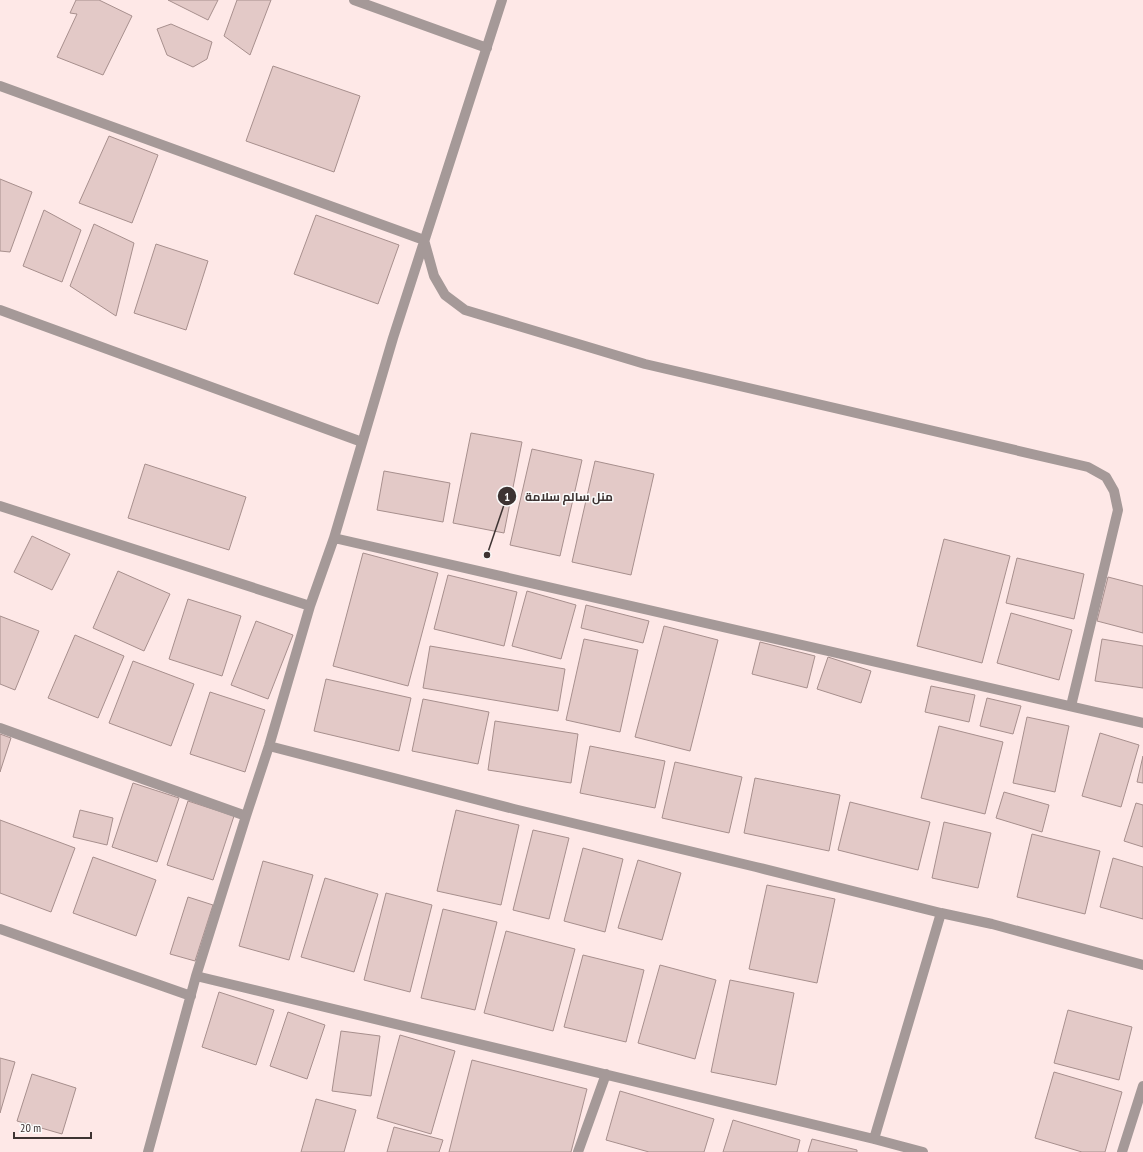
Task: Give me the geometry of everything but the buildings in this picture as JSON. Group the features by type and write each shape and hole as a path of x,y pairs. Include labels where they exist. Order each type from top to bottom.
{"street":[{"path":"354,0 487,48"},
{"path":"148,1152 196,976 269,746 310,606 334,538 424,240 502,0"},
{"path":"0,86 424,240"},
{"path":"424,240 434,276 445,296 465,310 645,364 1088,467 1106,477 1114,491 1118,510 1071,706"},
{"path":"0,310 362,442"},
{"path":"0,506 310,606"},
{"path":"334,538 1143,723"},
{"path":"0,728 246,816"},
{"path":"269,746 506,808 992,924 1143,965"},
{"path":"874,1139 941,913"},
{"path":"0,929 190,996"},
{"path":"196,976 606,1074 923,1152"},
{"path":"578,1152 606,1074"},
{"path":"1122,1152 1143,1086"}],"place":[{"name":"منل سالم سلامة","path":"487,555"}]}
